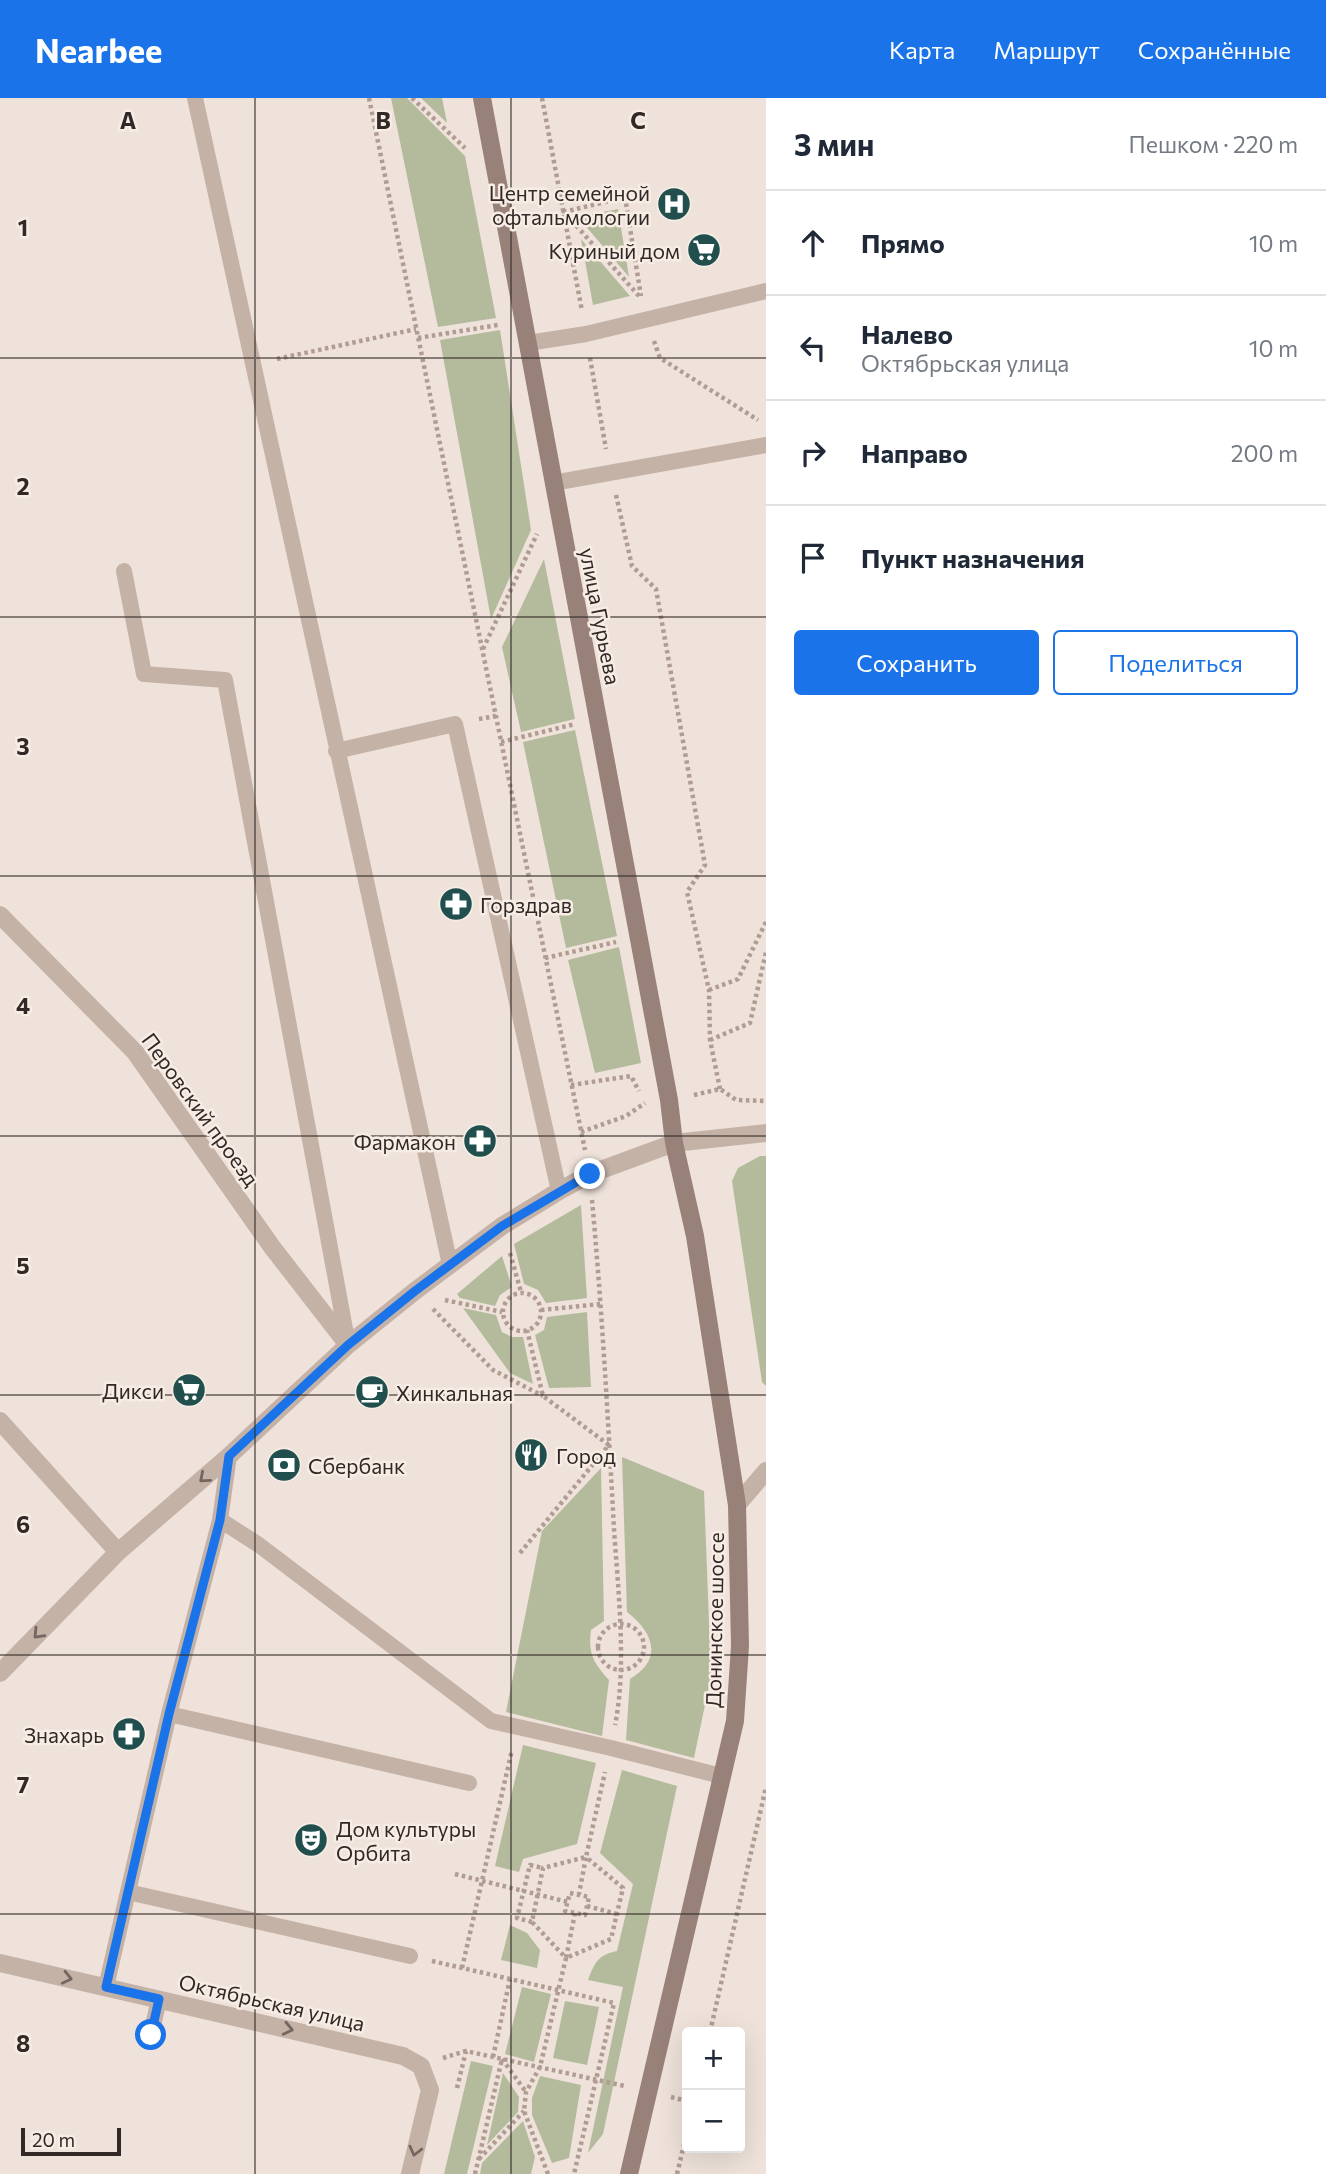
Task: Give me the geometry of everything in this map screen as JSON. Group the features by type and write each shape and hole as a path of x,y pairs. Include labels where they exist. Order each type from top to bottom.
{"main road":[{"name":"улица Гурьева","path":"482,98 674,1143"},
{"name":"Донинское шоссе","path":"629,2174 736,1721 740,1646 737,1505 695,1236 674,1143"}],"street":[{"name":"Перовский проезд","path":"0,915 135,1052 272,1247 348,1345"},
{"path":"0,1673 118,1552 229,1456 348,1345 502,1226 590,1174 674,1143 766,1133"},
{"path":"0,1422 118,1552"},
{"path":"737,1505 766,1471"},
{"name":"Октябрьская улица","path":"0,1963 403,2056 421,2066 430,2090 410,2174"}],"lane":[{"path":"195,98 450,1265"},
{"path":"528,343 586,334 766,291"},
{"path":"554,489 611,473 766,445"},
{"path":"124,570 144,674 225,680 348,1345"},
{"path":"336,751 455,724 559,1191"},
{"path":"106,1987 169,1714 220,1520 229,1456"},
{"path":"220,1520 259,1545 491,1721 721,1776"},
{"path":"169,1714 469,1783"},
{"path":"128,1892 410,1956"},
{"path":"151,2035 159,1999"}],"path":[{"path":"369,98 590,1174 601,1304 620,1624 618,1711 579,1894"},
{"path":"412,98 499,181"},
{"path":"542,98 611,473 632,566 656,589 705,865 687,892 709,989 710,1041 720,1089"},
{"path":"625,197 642,300"},
{"path":"252,365 416,329"},
{"path":"482,650 554,489"},
{"path":"501,742 598,719"},
{"path":"709,989 738,979 766,922"},
{"path":"545,958 638,937"},
{"path":"710,1041 750,1023 766,952"},
{"path":"581,1132 626,1116 645,1102"},
{"path":"502,1226 521,1292 537,1300 541,1310 538,1323 527,1330 510,1327 502,1312 506,1301 521,1292"},
{"path":"415,1291 493,1370 543,1396 609,1445"},
{"path":"415,1291 452,1303 502,1312"},
{"path":"541,1310 601,1304"},
{"path":"527,1330 543,1396"},
{"path":"520,1553 609,1445"},
{"path":"620,1624 627,1624 638,1631 644,1642 642,1656 634,1666 619,1670 605,1663 600,1657 598,1646 600,1637 609,1628 620,1624"},
{"path":"517,1728 462,1968 614,2003 574,2174"},
{"path":"711,2027 766,1787"},
{"path":"566,1958 532,1922 517,1918 530,1865 543,1868 586,1857"},
{"path":"566,1958 611,1939 623,1888 586,1857"},
{"path":"532,1922 543,1868"},
{"path":"455,1874 568,1902"},
{"path":"570,1893 579,1894 589,1897 585,1915 565,1911 570,1893"},
{"path":"587,1906 617,1914"},
{"path":"548,2174 524,2112 526,2092 540,2067 575,1913"},
{"path":"492,2056 510,1979"},
{"path":"466,2050 682,2100"},
{"path":"502,2059 526,2092"},
{"path":"475,2174 502,2059"},
{"path":"478,2160 524,2112"},
{"path":"677,2174 682,2153"}],"green space":[{"path":"391,98 407,98 465,156 496,318 438,327"},
{"path":"421,98 442,98 447,123"},
{"path":"618,209 629,277 578,217"},
{"path":"581,239 630,296 593,305"},
{"path":"500,330 531,530 491,619 440,340"},
{"path":"544,559 575,719 521,732 502,647"},
{"path":"575,730 617,936 566,948 523,742"},
{"path":"619,947 641,1063 595,1073 568,960"},
{"path":"760,1156 766,1156 766,1386 762,1382 732,1181 738,1168"},
{"path":"581,1205 587,1298 546,1303 538,1290 524,1284 514,1244"},
{"path":"502,1256 512,1287 500,1295 495,1306 460,1298 457,1294"},
{"path":"463,1308 496,1315 502,1332 512,1337 523,1337 533,1384 510,1373"},
{"path":"587,1312 591,1387 549,1388 535,1335 544,1330 547,1317"},
{"path":"622,1457 704,1491 711,1676 694,1758 626,1740 630,1679 648,1663 651,1646 643,1628 627,1612"},
{"path":"601,1468 604,1621 591,1630 590,1645 593,1657 609,1680 602,1736 506,1712 542,1531"},
{"path":"523,1745 596,1763 577,1844 523,1859 519,1872 495,1866"},
{"path":"622,1770 677,1786 603,2134 588,2153 623,1987 588,1980 598,1960 617,1951 633,1884 600,1853"},
{"path":"510,1925 527,1933 540,1950 537,1968 501,1960"},
{"path":"522,1987 551,1994 534,2062 505,2054"},
{"path":"565,2001 599,2007 587,2065 553,2058"},
{"path":"471,2061 493,2066 467,2174 444,2174"},
{"path":"503,2073 519,2097 518,2112 487,2145"},
{"path":"540,2076 581,2085 569,2158 552,2163 532,2115 532,2098"},
{"path":"523,2121 535,2157 531,2174 480,2174 482,2163"}],"place":[{"name":"Центр семейной офтальмологии","path":"674,204"},
{"name":"Куриный дом","path":"704,250"},
{"name":"Горздрав","path":"456,904"},
{"name":"Фармакон","path":"480,1141"},
{"name":"Дикси","path":"189,1390"},
{"name":"Хинкальная","path":"372,1392"},
{"name":"Город","path":"531,1455"},
{"name":"Сбербанк","path":"284,1465"},
{"name":"Знахарь","path":"129,1734"},
{"name":"Дом культуры Орбита","path":"311,1840"}],"route":[{"path":"151,2035 159,1999 106,1987 169,1714 220,1520 229,1456 348,1345 415,1291 502,1226 590,1174"}]}
